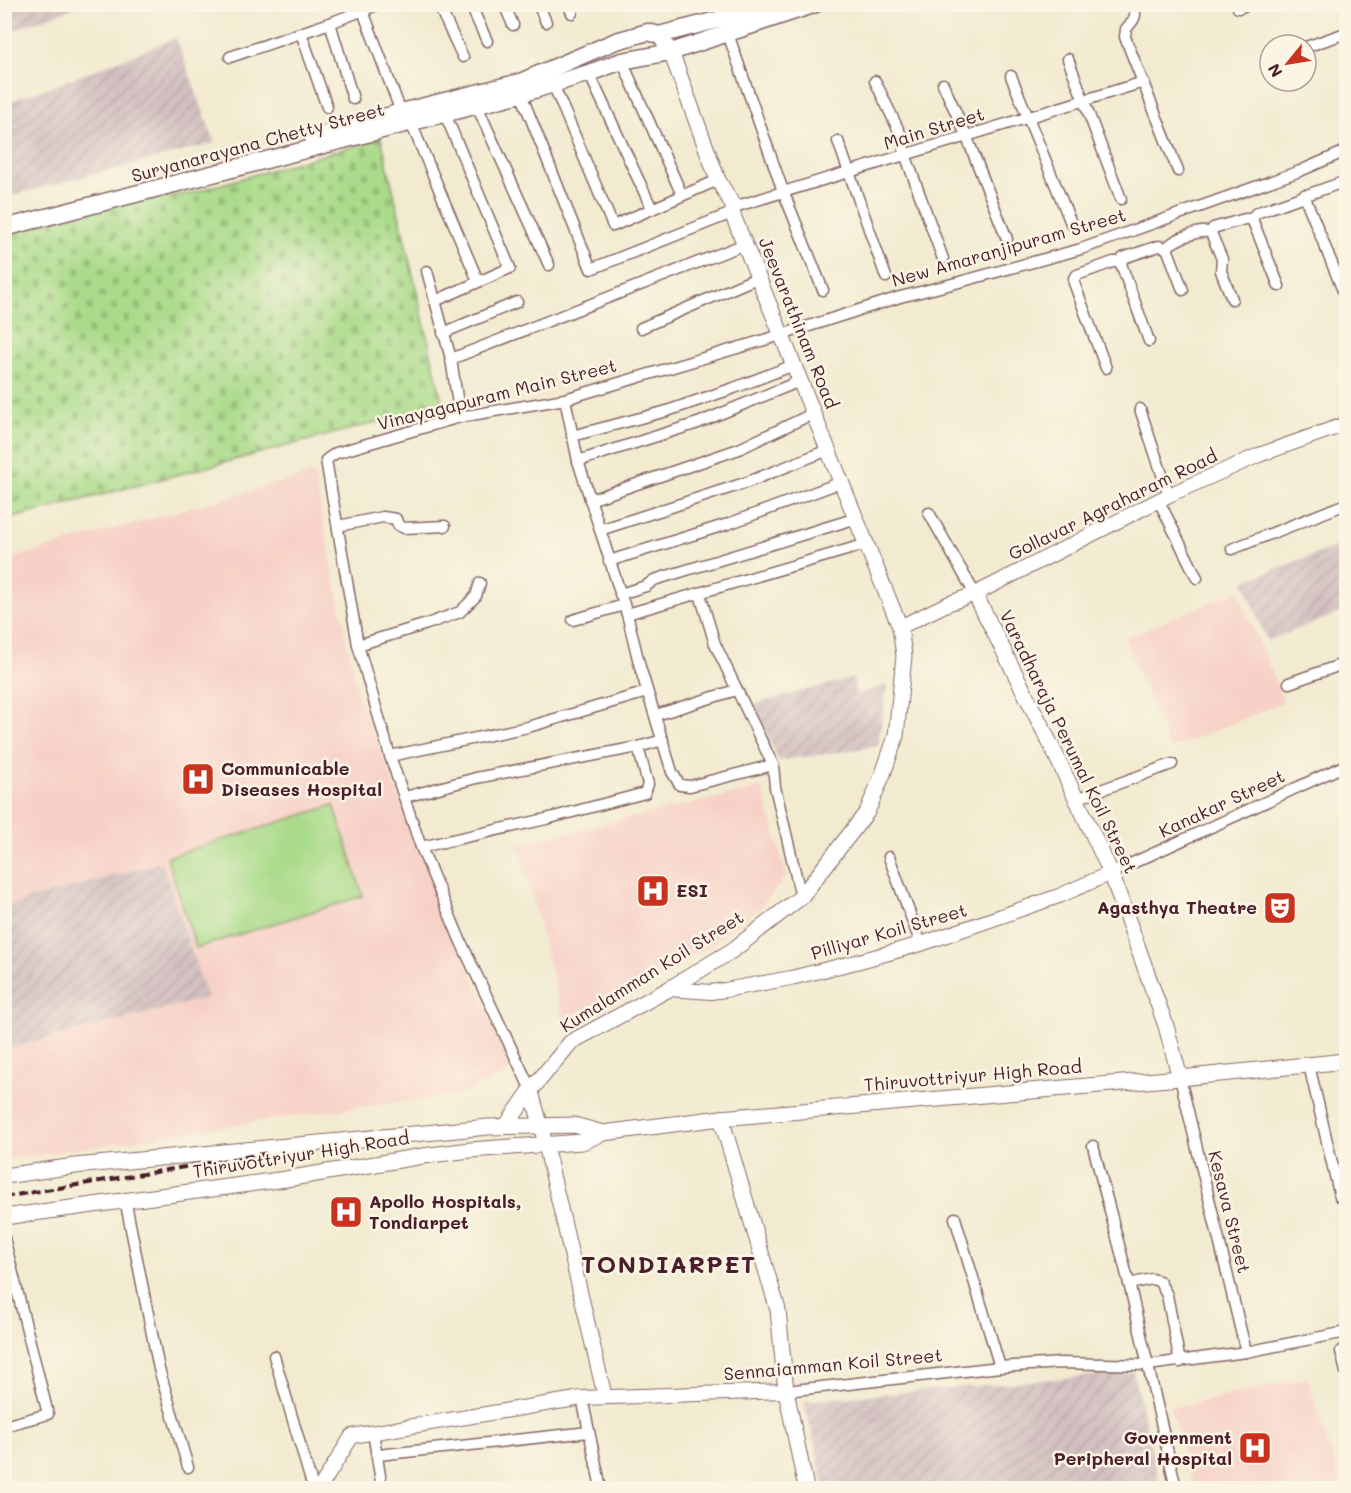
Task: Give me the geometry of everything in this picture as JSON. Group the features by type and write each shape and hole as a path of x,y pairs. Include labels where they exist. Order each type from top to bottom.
{"main road":[{"path":"521,88 554,84 622,60 670,52 816,4"},
{"path":"521,88 616,41 648,32 659,35 768,6"},
{"name":"Jeevarathinam Road","path":"659,35 670,52 718,180 733,210 900,627"},
{"name":"Suryanarayana Chetty Street","path":"4,228 521,88"},
{"name":"Suryanarayana Chetty Street","path":"4,218 314,137 406,118 445,114 477,106 521,88"},
{"name":"Varadharaja Perumal Koil Street","path":"975,594 1053,749 1111,873 1166,1026 1180,1078"},
{"name":"Kumalamman Koil Street","path":"506,1126 531,1090 572,1042 669,989 733,950 801,897 867,812 883,774 896,736 904,656 900,627"},
{"name":"Thiruvottriyur High Road","path":"4,1217 286,1179 423,1156 582,1142 603,1133 721,1118 1347,1061"},
{"path":"721,1118 778,1310 786,1390 806,1488"},
{"name":"Thiruvottriyur High Road","path":"4,1176 75,1166 506,1126 574,1125 603,1133"}],"street":[{"path":"230,57 379,4"},
{"path":"438,4 463,57"},
{"path":"470,4 487,41"},
{"path":"504,4 513,25"},
{"path":"537,4 546,22"},
{"path":"1133,4 1137,13 1136,17 1125,33 1179,171"},
{"path":"1238,8 1250,4"},
{"path":"363,11 406,118 478,281"},
{"path":"330,23 353,99"},
{"path":"301,33 327,107"},
{"path":"1318,42 1347,33"},
{"path":"728,34 783,191 823,290"},
{"path":"1068,59 1121,199"},
{"path":"622,60 682,195"},
{"path":"589,73 652,209"},
{"path":"1011,75 1071,224"},
{"path":"875,81 901,135 905,154 943,259"},
{"name":"Main Street","path":"521,88 591,269 783,191 1144,82"},
{"path":"554,84 613,226 718,180"},
{"path":"943,84 1007,239"},
{"path":"477,106 549,265"},
{"path":"435,301 510,268 445,114"},
{"path":"838,141 886,278"},
{"name":"New Amaranjipuram Street","path":"782,335 900,297 1081,249 1300,171 1347,151"},
{"path":"1252,219 1256,213 1347,181"},
{"path":"1304,195 1347,298"},
{"path":"1211,233 1213,228 1252,219"},
{"path":"1252,219 1279,286"},
{"path":"1167,248 1170,243 1193,234 1207,230 1211,233 1222,259 1221,271 1232,299"},
{"path":"452,359 745,244"},
{"path":"1149,341 1121,264 1123,258 1159,246 1167,248"},
{"path":"1167,248 1183,290"},
{"path":"1106,368 1074,278 1079,274 1113,262 1121,264"},
{"path":"427,271 452,359 460,417"},
{"path":"641,328 759,277"},
{"path":"443,333 517,302"},
{"name":"Vinayagapuram Main Street","path":"338,526 326,460 336,453 460,417 565,399 782,335"},
{"path":"572,436 667,411 794,365"},
{"path":"578,461 698,423 800,381"},
{"path":"565,399 578,461 624,604 647,692 672,772 680,785 690,786 773,765"},
{"path":"1140,409 1164,498 1197,578"},
{"path":"590,500 739,449 814,413"},
{"name":"Gollavar Agraharam Road","path":"900,627 946,604 975,594 1065,546 1164,498 1259,455 1347,424"},
{"path":"600,530 748,482 828,450"},
{"path":"609,561 728,524 842,482"},
{"path":"1232,549 1347,504"},
{"path":"929,513 975,594"},
{"path":"445,526 404,528 398,525 396,519 383,517 338,526 358,645 390,756 421,847 490,1006 531,1090 605,1397"},
{"path":"624,604 654,580 857,518"},
{"path":"573,620 624,604 700,594 867,544"},
{"path":"358,645 460,612 476,597 480,583"},
{"path":"700,594 715,644 773,765 775,787 801,897"},
{"path":"1289,683 1347,663"},
{"path":"656,716 736,690"},
{"path":"390,756 528,727 647,692"},
{"path":"405,797 476,778 638,747 663,740"},
{"path":"421,847 546,819 645,793 648,784 638,747"},
{"path":"1076,799 1172,764"},
{"name":"Kanakar Street","path":"1111,873 1347,765"},
{"path":"889,857 921,944"},
{"name":"Pilliyar Koil Street","path":"669,989 711,992 736,988 791,978 921,944 1059,896 1111,873"},
{"path":"1309,1065 1340,1197"},
{"name":"Kesava Street","path":"1180,1078 1246,1353"},
{"path":"1093,1146 1129,1284 1176,1488"},
{"path":"125,1199 159,1369 188,1467"},
{"path":"955,1218 1000,1367"},
{"path":"4,1238 48,1414 4,1426"},
{"path":"1129,1284 1152,1279 1159,1281 1167,1295 1180,1362"},
{"path":"1341,1340 1347,1372"},
{"name":"Sennaiamman Koil Street","path":"317,1488 352,1436 582,1398 786,1390 1000,1367 1060,1363 1148,1365 1341,1340"},
{"path":"274,1356 317,1488"},
{"path":"582,1398 601,1488"},
{"path":"373,1432 382,1488"},
{"path":"378,1455 589,1432"}],"shaded area":[{"path":"5,4 81,4 81,5 5,33"},
{"path":"176,38 215,143 5,197 5,103"},
{"name":"Communicable Diseases Hospital","path":"314,473 358,696 511,1070 463,1094 307,1114 5,1160 4,1049 206,998 162,862 5,906 5,560"},
{"path":"1346,543 1346,610 1267,641 1244,581"},
{"path":"1238,591 1284,702 1170,749 1124,638"},
{"path":"853,678 856,694 887,685 878,746 778,761 755,704"},
{"name":"ESI","path":"762,787 787,876 759,909 711,946 563,1020 519,844"},
{"path":"162,862 207,998 5,1049 5,906"},
{"path":"1133,1372 1161,1488 825,1488 804,1401"},
{"name":"Government Peripheral Hospital","path":"1308,1378 1341,1488 1194,1488 1170,1408"}],"green space":[{"path":"381,138 443,405 5,520 5,233 127,200 188,194"},
{"path":"334,805 363,896 196,948 167,857"}],"railway":[{"path":"4,1197 269,1153"}],"place":[{"name":"Communicable Diseases Hospital","path":"198,779"},
{"name":"ESI","path":"653,891"},
{"name":"Agasthya Theatre","path":"1280,908"},
{"name":"Apollo Hospitals, Tondiarpet","path":"346,1212"},
{"name":"Government Peripheral Hospital","path":"1255,1448"}],"district":[{"name":"TONDIARPET","path":"669,1265"}]}
